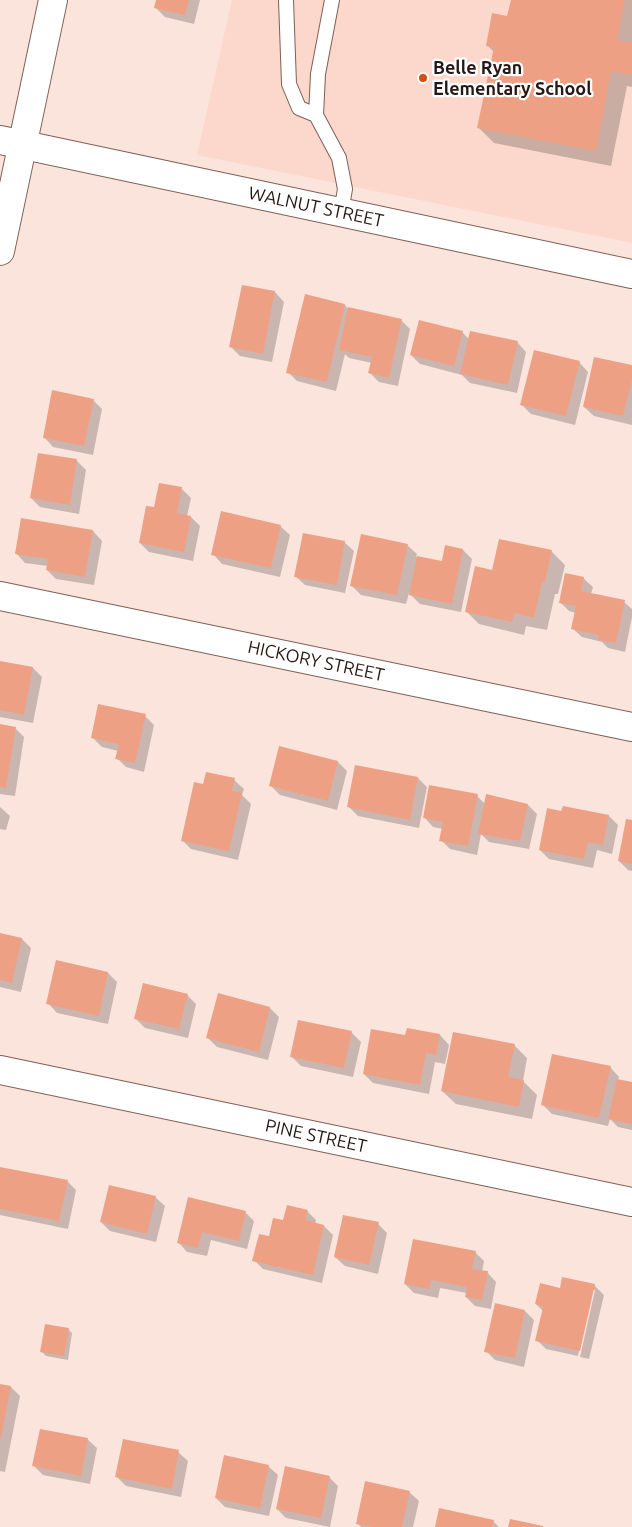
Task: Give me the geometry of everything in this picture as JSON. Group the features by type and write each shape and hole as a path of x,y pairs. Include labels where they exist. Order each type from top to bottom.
{"street":[{"path":"0,251 11,143 53,0"},
{"name":"WALNUT STREET","path":"11,143 632,274"},
{"name":"HICKORY STREET","path":"0,596 632,727"},
{"name":"PINE STREET","path":"0,1070 632,1202"}],"lane":[{"path":"286,0 289,84 299,108 316,115"},
{"path":"332,0 318,74 316,115 339,158 345,190 341,212"}],"shaded area":[{"name":"Belle Ryan Elementary School","path":"232,0 632,0 632,243 197,155"}],"building":[{"path":"156,0 189,0 185,15 154,8"},
{"path":"511,0 625,0 617,40 632,43 632,75 611,71 596,151 477,128 494,47 486,46 492,13 507,16"},
{"path":"242,285 275,291 263,354 229,347"},
{"path":"305,294 345,304 327,382 286,373"},
{"path":"348,307 402,319 389,378 368,373 372,357 339,350"},
{"path":"419,320 463,331 454,366 410,355"},
{"path":"470,331 518,341 508,385 460,374"},
{"path":"534,350 580,361 566,416 520,405"},
{"path":"594,357 632,365 632,380 623,416 583,407"},
{"path":"52,390 94,399 84,446 43,438"},
{"path":"38,453 77,459 70,505 30,498"},
{"path":"159,483 182,487 177,513 191,516 184,552 139,543 146,506 154,507"},
{"path":"221,511 281,525 271,568 211,555"},
{"path":"21,518 93,530 85,577 46,570 48,559 15,554"},
{"path":"303,533 345,541 337,585 294,577"},
{"path":"361,534 408,544 397,595 350,586"},
{"path":"499,539 552,550 534,618 514,613 512,622 465,612 475,566 492,570"},
{"path":"445,545 463,549 452,604 409,595 417,556 442,561"},
{"path":"565,573 584,577 581,591 625,600 616,643 598,640 599,635 571,629 576,606 559,603"},
{"path":"0,661 33,667 24,715 0,710"},
{"path":"98,704 146,714 135,763 115,759 119,744 91,738"},
{"path":"0,724 16,727 6,788 0,787"},
{"path":"279,746 338,761 328,801 269,786"},
{"path":"355,765 418,777 410,820 347,807"},
{"path":"206,772 235,778 232,791 242,793 229,851 181,841 194,782 203,784"},
{"path":"429,785 478,794 468,846 439,841 443,822 423,818"},
{"path":"486,794 528,804 520,841 478,834"},
{"path":"563,806 609,815 603,845 588,842 584,859 539,850 547,808 561,811"},
{"path":"626,819 632,820 632,864 618,861"},
{"path":"0,933 22,938 12,983 0,980"},
{"path":"56,960 108,972 99,1016 46,1004"},
{"path":"143,983 188,994 179,1029 134,1019"},
{"path":"218,993 270,1007 259,1052 206,1038"},
{"path":"298,1020 352,1031 344,1068 290,1057"},
{"path":"407,1028 440,1034 436,1055 426,1053 420,1085 363,1074 371,1029 405,1035"},
{"path":"453,1032 515,1044 508,1077 524,1080 519,1107 441,1091"},
{"path":"552,1054 611,1066 599,1118 541,1105"},
{"path":"617,1079 632,1082 632,1124 608,1119"},
{"path":"0,1167 68,1180 59,1221 0,1209"},
{"path":"109,1185 156,1196 147,1234 100,1222"},
{"path":"188,1197 246,1211 239,1241 202,1232 198,1248 177,1243"},
{"path":"287,1205 308,1210 305,1220 324,1225 313,1275 252,1261 259,1234 269,1236 273,1218 283,1220"},
{"path":"343,1215 379,1222 369,1265 334,1257"},
{"path":"413,1239 476,1251 472,1269 488,1271 482,1300 465,1297 467,1287 431,1280 429,1289 404,1284"},
{"path":"562,1277 595,1284 580,1351 535,1341 543,1307 535,1304 540,1283 560,1288"},
{"path":"495,1303 525,1310 515,1358 484,1352"},
{"path":"45,1324 69,1328 64,1356 40,1352"},
{"path":"0,1384 11,1386 1,1438 0,1438"},
{"path":"40,1429 88,1438 81,1476 32,1466"},
{"path":"123,1439 179,1450 172,1489 115,1477"},
{"path":"224,1455 269,1465 260,1508 215,1498"},
{"path":"285,1466 330,1476 321,1518 276,1509"},
{"path":"365,1481 410,1491 402,1527 372,1527 356,1524"},
{"path":"439,1508 494,1520 492,1527 435,1527"},
{"path":"510,1519 543,1526 543,1527 508,1527"}],"place":[{"name":"Belle Ryan Elementary School","path":"423,78"}]}
